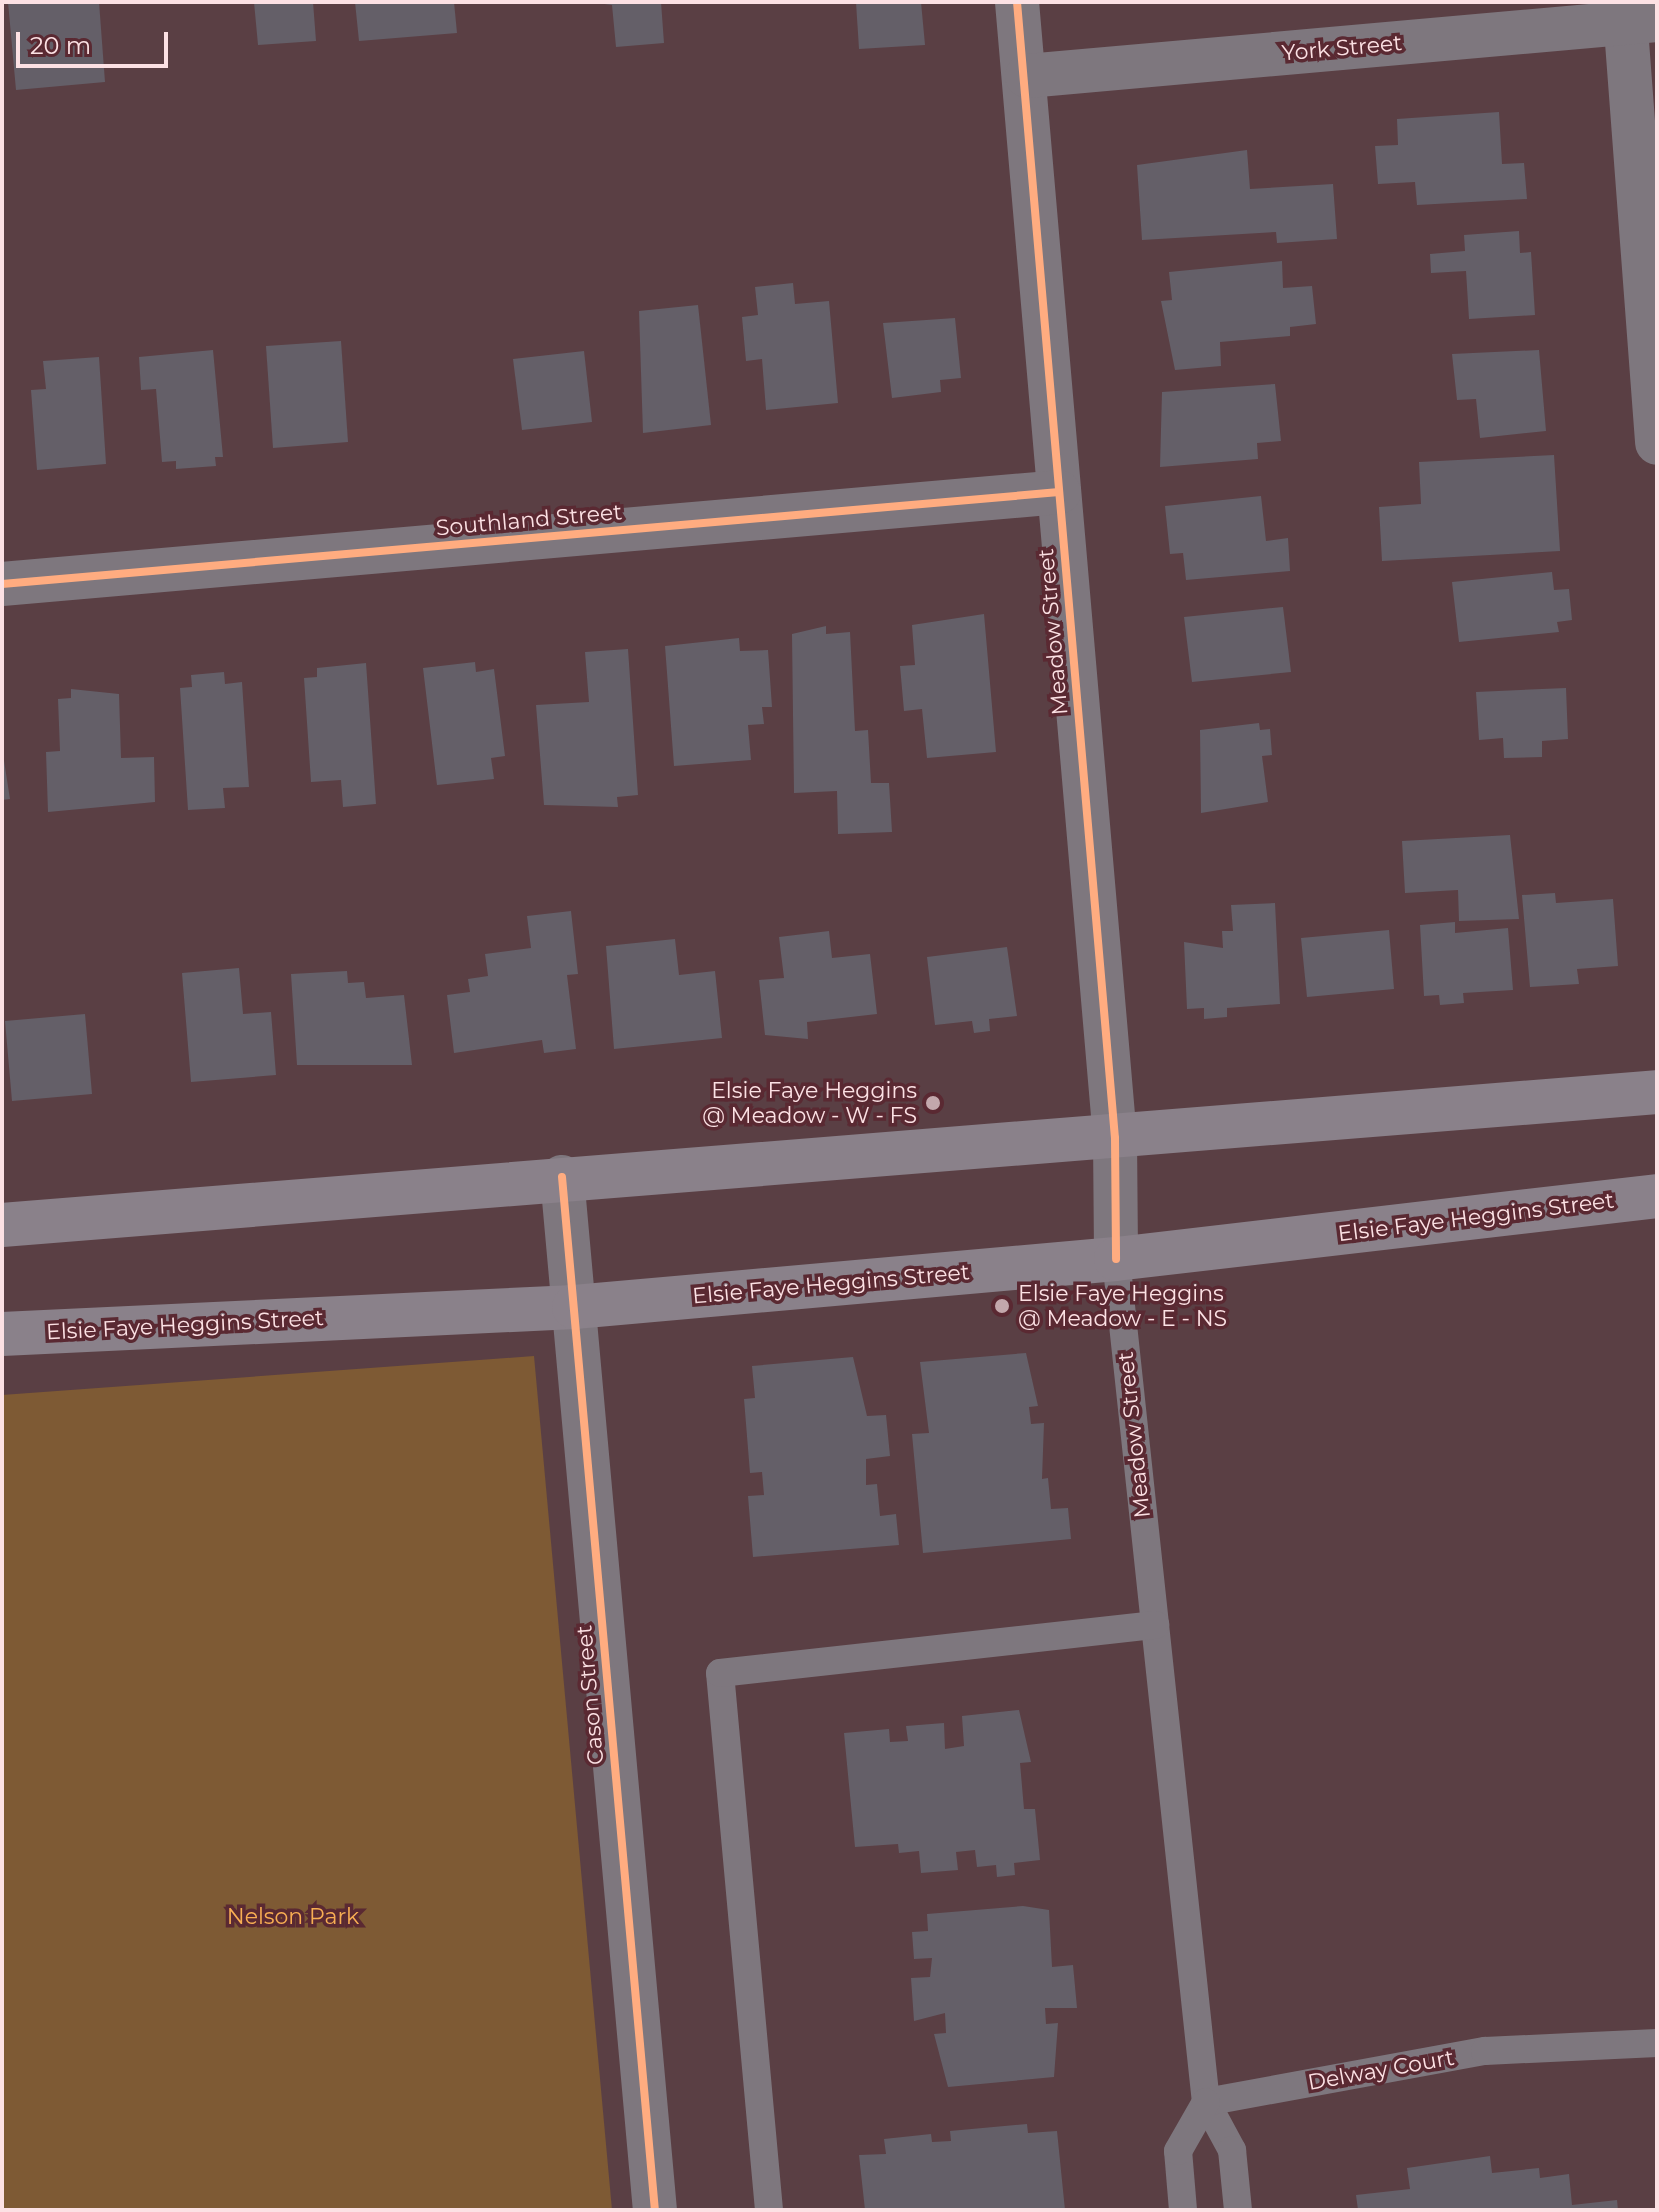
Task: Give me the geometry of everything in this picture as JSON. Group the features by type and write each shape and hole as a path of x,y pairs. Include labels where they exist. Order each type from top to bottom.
{"main road":[{"path":"2,1225 562,1177 1115,1138 1657,1092"},
{"name":"Elsie Faye Heggins Street","path":"2,1334 574,1307 1116,1259 1657,1196"}],"street":[{"name":"Meadow Street","path":"1017,2 1027,76 1059,492 1115,1138 1116,1259"},
{"name":"York Street","path":"1027,76 1636,15"},
{"path":"1636,15 1657,443"},
{"name":"Southland Street","path":"2,584 1059,492"},
{"name":"Cason Street","path":"562,1177 655,2210"}],"lane":[{"name":"Meadow Street","path":"1116,1259 1206,2102 1232,2150 1238,2210"},
{"path":"769,2210 720,1673 1155,1625"},
{"name":"Delway Court","path":"1206,2102 1485,2051 1657,2043"},
{"path":"1183,2210 1178,2151 1206,2102"}],"green space":[{"name":"Nelson Park","path":"534,1356 612,2210 2,2210 2,1395"}],"building":[{"path":"8,2 99,2 105,82 16,90"},
{"path":"254,2 313,2 316,41 258,45"},
{"path":"355,2 454,2 457,33 359,41"},
{"path":"589,2 661,2 664,43 616,47 612,5"},
{"path":"856,2 921,2 925,45 859,49"},
{"path":"1499,112 1502,164 1524,163 1527,199 1417,205 1415,182 1378,184 1375,146 1398,145 1397,119"},
{"path":"1247,150 1250,189 1333,184 1337,239 1277,243 1276,232 1142,240 1137,165"},
{"path":"1519,231 1520,253 1531,252 1535,315 1469,319 1466,271 1431,273 1430,254 1465,251 1464,235"},
{"path":"1282,261 1283,288 1312,286 1316,324 1290,327 1290,336 1220,342 1221,366 1175,370 1161,301 1172,300 1169,272"},
{"path":"793,283 795,304 829,301 838,403 766,410 762,359 746,361 742,317 758,315 755,287"},
{"path":"698,305 711,425 643,433 639,311"},
{"path":"955,318 961,378 940,380 941,392 892,398 883,323"},
{"path":"341,341 348,442 273,448 266,346"},
{"path":"213,350 223,457 215,457 216,466 176,469 176,461 162,462 156,389 141,390 139,357"},
{"path":"1539,350 1546,431 1480,438 1476,399 1457,400 1452,354"},
{"path":"584,351 592,422 522,430 513,359"},
{"path":"99,357 106,464 37,470 31,390 46,389 43,361"},
{"path":"1275,384 1281,441 1257,443 1258,459 1160,467 1162,392"},
{"path":"1554,455 1560,551 1382,561 1379,507 1421,504 1419,462"},
{"path":"1261,496 1266,541 1288,538 1290,571 1186,580 1183,553 1170,554 1165,506"},
{"path":"1552,572 1554,590 1569,589 1572,620 1557,622 1559,632 1459,642 1452,582"},
{"path":"1283,607 1291,672 1192,682 1184,617"},
{"path":"984,614 996,752 927,758 922,709 904,711 900,666 915,665 912,625"},
{"path":"826,626 826,634 850,632 855,731 868,730 871,783 889,783 892,832 838,834 837,791 794,793 792,634"},
{"path":"739,638 740,651 768,650 772,707 762,707 764,724 748,725 751,760 674,766 665,646"},
{"path":"628,649 638,795 617,797 618,807 544,805 536,705 589,702 585,652"},
{"path":"475,662 476,672 494,669 505,756 491,758 494,779 437,785 423,668"},
{"path":"366,663 376,804 343,807 341,780 311,782 304,678 317,677 317,668"},
{"path":"224,672 225,684 242,682 249,787 223,788 225,808 188,810 180,688 192,687 191,675"},
{"path":"1566,688 1568,739 1542,741 1542,757 1504,758 1503,738 1479,740 1476,692"},
{"path":"71,689 119,694 121,758 154,757 155,802 48,812 46,752 60,751 58,699 71,698"},
{"path":"1259,723 1260,730 1270,729 1272,755 1262,756 1268,802 1201,813 1200,730"},
{"path":"2,748 10,799 2,800"},
{"path":"1510,835 1519,919 1459,921 1458,890 1405,893 1402,841"},
{"path":"1555,893 1556,903 1613,899 1618,966 1577,969 1579,984 1530,987 1522,895"},
{"path":"1275,903 1280,1004 1227,1008 1227,1017 1204,1019 1204,1008 1187,1009 1184,942 1223,948 1222,931 1233,931 1231,905"},
{"path":"571,911 578,974 567,975 576,1049 544,1053 542,1040 454,1053 447,995 470,992 468,979 488,976 485,954 531,948 527,916"},
{"path":"1455,922 1455,933 1508,928 1513,990 1463,993 1464,1003 1440,1005 1439,995 1424,996 1420,925"},
{"path":"1389,930 1394,989 1307,997 1301,938"},
{"path":"829,931 832,958 870,954 877,1014 807,1022 808,1039 765,1035 759,980 784,978 779,937"},
{"path":"675,939 679,975 715,971 722,1038 614,1049 606,946"},
{"path":"1007,947 1017,1016 989,1019 990,1031 974,1033 972,1021 935,1025 927,957"},
{"path":"239,968 243,1014 271,1012 276,1075 191,1082 182,973"},
{"path":"347,971 348,983 364,982 366,998 404,995 412,1065 297,1065 291,974"},
{"path":"85,1014 92,1094 12,1101 5,1021"},
{"path":"1026,1353 1038,1406 1029,1407 1031,1424 1044,1423 1042,1479 1048,1478 1051,1509 1068,1508 1071,1539 923,1553 912,1434 929,1433 920,1362"},
{"path":"853,1357 867,1416 886,1415 890,1456 866,1459 866,1485 877,1484 880,1516 896,1514 899,1545 753,1557 748,1496 764,1495 762,1472 750,1473 744,1399 755,1398 752,1366"},
{"path":"1019,1710 1031,1762 1020,1763 1024,1809 1035,1809 1040,1860 1014,1863 1015,1875 997,1877 996,1865 977,1867 975,1850 956,1852 958,1870 921,1873 919,1851 899,1853 898,1844 855,1847 844,1733 889,1729 890,1742 908,1741 906,1726 944,1723 945,1749 964,1746 962,1716"},
{"path":"1023,1906 1049,1910 1052,1967 1073,1965 1077,2008 1045,2008 1046,2024 1058,2023 1054,2077 948,2087 934,2034 946,2033 945,2013 914,2021 911,1978 930,1977 932,1958 914,1959 912,1932 928,1931 927,1914"},
{"path":"1027,2124 1028,2133 1057,2131 1065,2210 865,2210 859,2155 886,2154 884,2139 931,2134 932,2142 951,2141 950,2131"},
{"path":"1490,2156 1492,2173 1539,2168 1540,2178 1569,2174 1572,2205 1617,2200 1618,2210 1358,2210 1356,2195 1410,2189 1407,2168"}],"cycle path":[{"path":"1017,2 1115,1138 1116,1259"},
{"path":"2,584 1059,492"},
{"path":"562,1177 655,2210"}],"place":[{"name":"Elsie Faye Heggins @ Meadow - W - FS","path":"933,1103"},
{"name":"Elsie Faye Heggins @ Meadow - E - NS","path":"1002,1306"}]}
